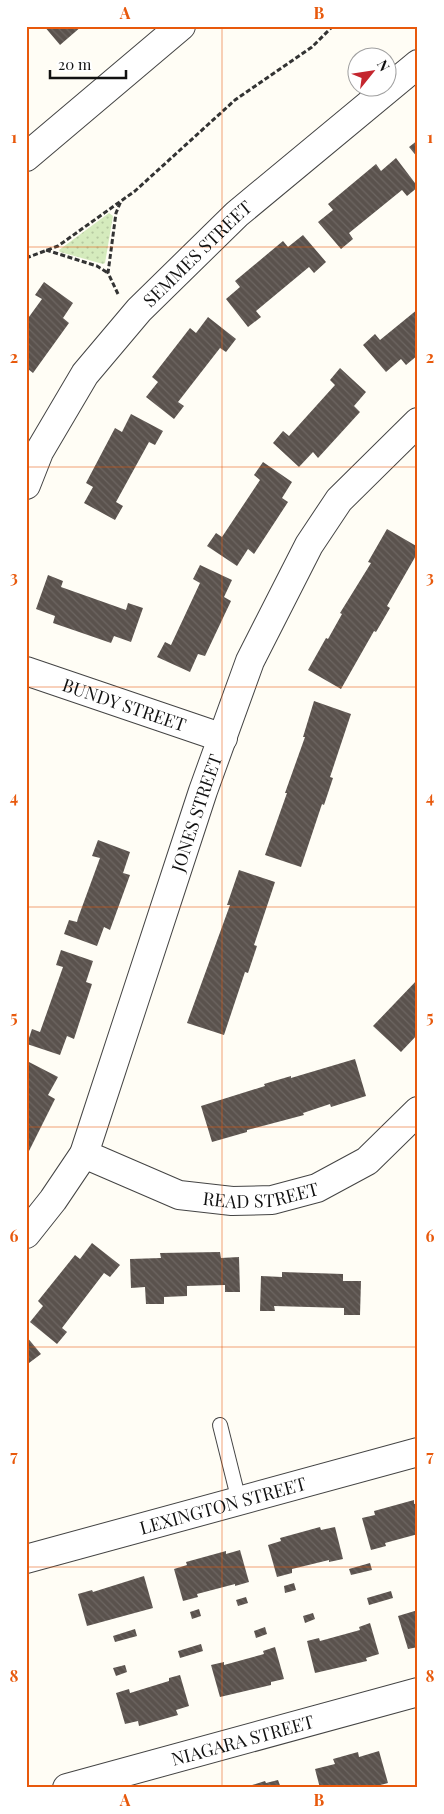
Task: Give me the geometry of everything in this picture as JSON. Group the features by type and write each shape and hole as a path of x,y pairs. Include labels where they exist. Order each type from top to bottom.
{"street":[{"path":"26,157 181,26"},
{"name":"SEMMES STREET","path":"26,486 39,452 85,374 132,318 238,214 418,64"},
{"name":"JONES STREET","path":"26,1234 53,1200 84,1154 202,791 250,661 309,545 339,500 418,422"},
{"name":"BUNDY STREET","path":"26,670 160,718 223,738"},
{"name":"READ STREET","path":"84,1154 179,1194 232,1201 272,1200 317,1188 368,1161 418,1111"},
{"name":"LEXINGTON STREET","path":"26,1559 418,1452"},
{"name":"NIAGARA STREET","path":"67,1788 418,1692"}],"lane":[{"path":"220,1425 239,1501"}],"path":[{"path":"26,258 58,246 121,200 235,100 312,47 333,26"},
{"path":"121,200 116,213 108,273 113,286 132,318"},
{"path":"46,250 97,266 108,273"}],"green space":[{"path":"109,213 113,216 105,263 60,252 59,250"}],"building":[{"path":"44,26 82,26 60,45"},
{"path":"418,140 418,158 409,147"},
{"path":"396,158 418,187 407,196 402,190 349,233 353,239 341,249 318,222 333,210 328,204 376,164 381,171"},
{"path":"303,235 326,262 314,273 309,267 256,311 261,317 248,327 226,299 240,287 235,281 283,241 288,247"},
{"path":"44,282 73,303 63,318 69,323 33,373 28,369 26,371 26,321 42,299 35,295"},
{"path":"418,309 418,355 406,365 401,359 386,372 363,345 375,334 380,340"},
{"path":"208,317 236,339 226,352 220,348 178,402 184,406 174,419 146,397 158,382 152,377 190,328 196,333"},
{"path":"340,368 366,392 354,406 360,412 318,458 313,452 299,467 273,443 283,431 289,436 335,385 330,380"},
{"path":"131,414 163,431 155,445 149,442 116,502 123,506 115,520 84,503 93,487 86,483 115,428 122,432"},
{"path":"263,462 292,482 282,498 288,502 254,554 248,549 237,566 207,546 216,533 222,537 260,480 254,475"},
{"path":"387,529 418,547 418,552 387,606 390,608 376,632 374,631 341,689 308,670 326,638 328,639 342,614 340,613 371,563 368,562"},
{"path":"200,565 232,580 224,597 231,601 205,656 198,654 190,672 157,657 165,642 171,645 200,583 193,579"},
{"path":"48,575 63,581 61,587 126,610 128,603 143,608 131,642 114,636 111,643 53,623 55,616 36,609"},
{"path":"314,701 351,714 330,777 333,778 324,805 322,804 301,867 265,855 305,737 303,737"},
{"path":"98,840 130,852 123,873 130,875 110,930 104,927 97,946 64,934 69,920 77,922 100,858 92,856"},
{"path":"239,870 275,882 254,945 257,946 248,973 245,972 224,1035 187,1023 230,905 227,905"},
{"path":"61,950 93,961 86,982 92,984 74,1039 67,1036 60,1055 27,1044 32,1029 40,1032 63,967 56,965"},
{"path":"418,979 418,1034 401,1052 373,1026"},
{"path":"355,1059 366,1096 331,1107 330,1104 303,1113 304,1115 247,1130 247,1132 212,1142 201,1106 265,1086 264,1084"},
{"path":"27,1061 58,1077 48,1095 55,1099 29,1151 26,1150"},
{"path":"92,1243 120,1265 110,1277 104,1273 62,1328 67,1332 57,1344 30,1322 43,1306 38,1301 75,1255 80,1259"},
{"path":"220,1252 221,1258 239,1257 240,1292 225,1292 225,1285 187,1286 187,1296 164,1297 164,1304 146,1304 145,1287 131,1288 130,1259 161,1258 160,1253"},
{"path":"282,1272 343,1274 343,1281 361,1281 360,1315 344,1315 344,1308 274,1306 275,1311 260,1311 261,1276 282,1277"},
{"path":"26,1336 41,1354 29,1363 26,1360"},
{"path":"414,1500 414,1504 418,1503 418,1534 385,1543 386,1546 371,1550 362,1518 375,1515 374,1511"},
{"path":"320,1527 321,1530 335,1527 343,1559 329,1562 329,1560 292,1569 292,1573 277,1577 268,1545 281,1541 280,1538"},
{"path":"240,1550 249,1582 197,1594 198,1597 183,1601 174,1569 187,1565 186,1562 226,1551 226,1554"},
{"path":"370,1563 372,1570 351,1575 349,1569"},
{"path":"144,1576 153,1608 87,1626 78,1594 92,1590 93,1592"},
{"path":"294,1583 296,1590 285,1593 284,1586"},
{"path":"391,1591 393,1598 369,1605 367,1598"},
{"path":"246,1597 248,1603 238,1606 236,1600"},
{"path":"199,1609 201,1616 192,1619 190,1612"},
{"path":"418,1610 418,1647 408,1649 398,1616"},
{"path":"313,1613 315,1619 305,1623 303,1616"},
{"path":"370,1623 379,1654 366,1658 367,1661 315,1673 307,1641 319,1638 320,1641 360,1630 359,1627"},
{"path":"265,1627 267,1634 256,1638 254,1631"},
{"path":"135,1629 137,1636 115,1642 113,1636"},
{"path":"201,1644 203,1651 180,1658 178,1651"},
{"path":"275,1647 284,1679 271,1682 271,1685 220,1697 211,1665 224,1662 224,1665 264,1654 263,1651"},
{"path":"125,1665 127,1672 116,1676 113,1668"},
{"path":"180,1675 189,1706 176,1710 178,1715 139,1726 138,1721 125,1724 116,1693 129,1689 130,1693 169,1681 169,1678"},
{"path":"379,1751 388,1783 369,1788 320,1788 315,1769 335,1764 333,1759 358,1752 359,1757"},
{"path":"278,1780 281,1788 243,1788 265,1781 266,1783"}]}
